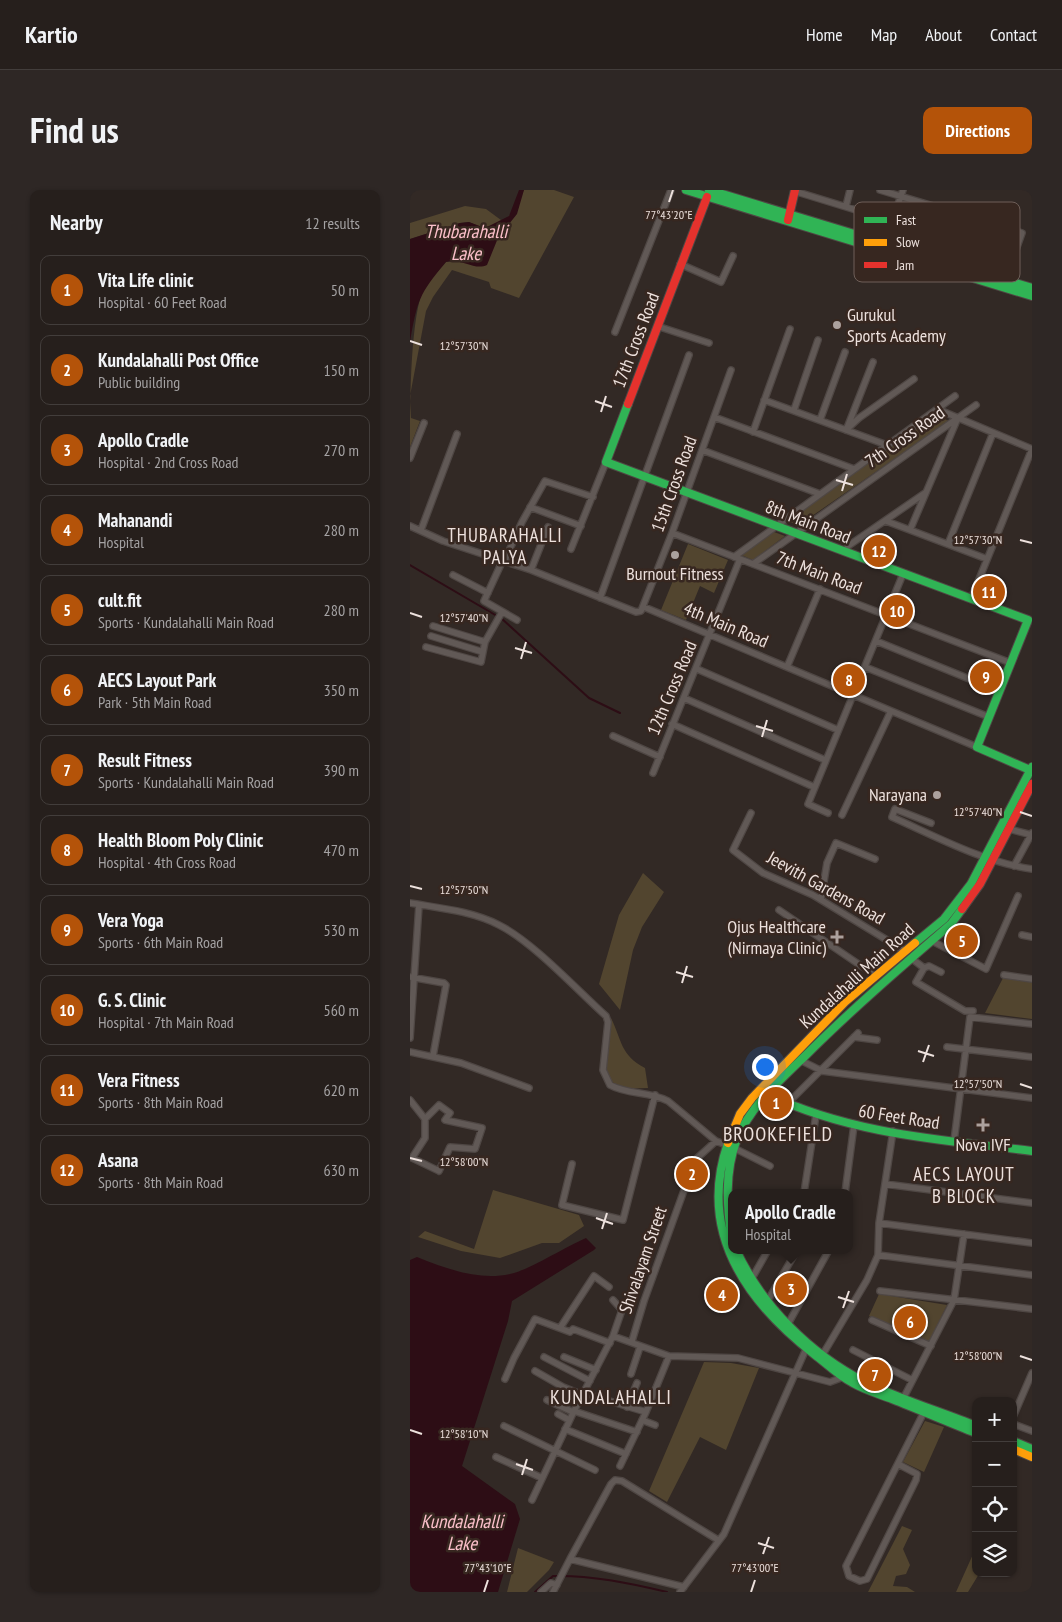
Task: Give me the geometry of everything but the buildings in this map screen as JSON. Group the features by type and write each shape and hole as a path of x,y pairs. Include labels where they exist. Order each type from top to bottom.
{"main road":[{"path":"686,190 708,193 854,238"},
{"path":"788,218 794,190"},
{"name":"17th Cross Road","path":"606,462 708,193"},
{"path":"788,218 854,235"},
{"path":"1003,282 1032,288"},
{"path":"1006,283 1032,296"},
{"name":"8th Main Road","path":"606,462 1028,620 1011,663"},
{"path":"977,747 1011,663"},
{"name":"4th Main Road","path":"977,747 1031,768"},
{"name":"Kundalahalli Main Road","path":"728,1213 730,1146 769,1092 800,1060 854,1007 932,941 966,906 1031,768"},
{"name":"Kundalahalli Main Road","path":"728,1252 722,1232 719,1206 720,1179 740,1114 756,1093 846,1002 944,919 959,904 1029,797 1032,784"},
{"name":"60 Feet Road","path":"769,1092 816,1115 854,1125 1032,1151"},
{"name":"Kundalahalli Main Road","path":"729,1254 738,1274 761,1306 806,1348 847,1375 972,1424"},
{"name":"Kundalahalli Main Road","path":"738,1254 751,1280 767,1302 788,1324 861,1387 972,1431"},
{"path":"1015,1442 1032,1449"},
{"path":"1017,1451 1032,1457"}],"street":[{"path":"615,332 671,190"},
{"path":"794,190 815,193 854,208"},
{"path":"846,206 850,190"},
{"path":"880,190 918,202"},
{"path":"899,202 903,190"},
{"path":"680,264 721,282 733,256"},
{"path":"657,326 709,343"},
{"path":"753,432 790,329"},
{"path":"794,410 818,340"},
{"path":"820,420 845,352"},
{"path":"600,598 646,477 689,355"},
{"path":"846,430 873,362"},
{"name":"15th Cross Road","path":"644,607 731,370"},
{"path":"846,430 858,418 914,379"},
{"path":"737,558 776,526 955,396"},
{"path":"764,400 888,445"},
{"name":"7th Cross Road","path":"753,564 976,405"},
{"path":"937,409 1032,449 971,599"},
{"path":"714,417 854,469"},
{"path":"910,530 958,418"},
{"path":"410,458 424,423"},
{"path":"948,544 993,433"},
{"path":"421,530 457,434"},
{"path":"702,450 820,494"},
{"name":"17th Cross Road","path":"571,549 606,462"},
{"path":"517,620 500,615 484,601 530,507 545,481 593,497"},
{"path":"846,552 848,546 925,494"},
{"path":"530,507 581,526"},
{"path":"886,520 987,559"},
{"name":"4th Main Road","path":"410,526 443,541 531,570 636,612 641,611 644,607 977,747"},
{"path":"531,570 548,527"},
{"name":"7th Main Road","path":"672,533 1011,663"},
{"name":"12th Cross Road","path":"653,773 658,756 711,635 737,558"},
{"path":"453,574 488,593"},
{"path":"828,813 808,804 904,574"},
{"path":"787,667 820,589"},
{"path":"426,647 481,662 484,642 500,615"},
{"path":"433,626 484,642"},
{"path":"431,636 483,652"},
{"path":"876,641 999,691"},
{"path":"865,667 989,717"},
{"path":"697,669 838,730"},
{"path":"684,698 825,760"},
{"path":"842,815 891,711"},
{"path":"672,724 814,787"},
{"path":"613,736 658,756"},
{"path":"931,823 895,809 892,817 989,858 1014,866 1032,869"},
{"name":"Jeevith Gardens Road","path":"751,813 733,850 763,873 821,899 906,951"},
{"path":"1009,829 1032,834 1014,866"},
{"path":"821,899 827,863 836,843 875,859"},
{"path":"932,941 986,969 1018,896"},
{"path":"410,903 440,909 502,927 520,938 606,1016 608,1022 603,1070 610,1085 622,1091 655,1095 668,1101 716,1141 770,1166"},
{"path":"410,1038 412,977 419,905"},
{"path":"779,910 876,976"},
{"path":"1022,935 1032,937"},
{"path":"911,958 924,968"},
{"path":"941,972 929,966 924,968 916,982 965,1011 1032,1024"},
{"path":"1004,975 1032,979"},
{"path":"412,977 446,985 433,1056"},
{"path":"954,1141 969,1020 974,1014"},
{"path":"788,1102 822,1071 856,1035 877,1040"},
{"path":"947,1047 1032,1057"},
{"path":"410,1052 433,1056 499,1076 529,1088"},
{"path":"800,1060 822,1071 1032,1098"},
{"path":"572,1164 562,1205 623,1220 655,1095"},
{"path":"410,1100 425,1119 425,1138 412,1158 439,1171 450,1147 475,1149 482,1128 445,1120 450,1113 439,1105 425,1119"},
{"path":"805,1189 816,1115"},
{"path":"846,1189 854,1125"},
{"path":"823,1354 867,1280 878,1255 879,1223 893,1131"},
{"name":"Shivalayam Street","path":"632,1341 647,1293 695,1160 716,1141"},
{"path":"885,1184 1032,1204"},
{"path":"879,1223 1032,1243"},
{"path":"904,1397 954,1300 964,1234"},
{"path":"751,1280 766,1254"},
{"path":"767,1302 795,1254"},
{"path":"788,1324 827,1254"},
{"path":"878,1255 1032,1275"},
{"path":"560,1328 594,1276 609,1287"},
{"path":"880,1290 1032,1309"},
{"path":"532,1500 569,1420 613,1336 622,1310 613,1300"},
{"path":"506,1379 514,1358 535,1319 570,1332 572,1329 610,1343"},
{"path":"872,1320 931,1346"},
{"path":"613,1336 632,1341 640,1347 669,1356 738,1358 830,1382 847,1375"},
{"path":"631,1374 640,1347"},
{"path":"570,1559 682,1589 728,1525 806,1348"},
{"path":"852,1350 912,1380"},
{"path":"620,1466 646,1412 669,1356"},
{"path":"544,1357 590,1381"},
{"path":"564,1357 596,1370"},
{"path":"535,1371 583,1394 646,1412"},
{"path":"1017,1408 1032,1373"},
{"path":"627,1407 636,1383"},
{"path":"547,1400 573,1412 637,1432"},
{"path":"898,1464 918,1474 867,1579 860,1581 849,1576 846,1566 924,1412"},
{"path":"558,1414 569,1420"},
{"path":"642,1420 655,1425"},
{"path":"1017,1425 1032,1431"},
{"path":"504,1426 595,1470"},
{"path":"565,1429 626,1454"},
{"path":"496,1456 542,1478"},
{"path":"553,1592 562,1572 615,1480 622,1481 718,1540"},
{"path":"542,1592 551,1583 558,1582"}],"shaded area":[{"path":"524,190 554,190 574,197 519,298 491,288 489,282 452,270 433,297 426,311 411,393 415,326 422,292 446,262 462,261 476,266 485,229 469,222 460,223 410,239 410,223 465,206 486,209 505,223"},
{"path":"410,403 411,418 420,421 410,447 410,430"},
{"path":"936,415 949,421 799,525 787,521"},
{"path":"774,532 785,536 753,560 741,555"},
{"path":"688,544 728,560 714,593 700,586 686,620 661,610"},
{"path":"643,873 664,892 642,927 633,950 620,1010 599,984 619,915"},
{"path":"1003,978 1032,982 1032,1019 985,1013"},
{"path":"611,1018 626,1052 645,1068 648,1088 624,1088 615,1084 609,1078 606,1059"},
{"path":"493,1190 579,1215 584,1226 559,1243 542,1243 500,1258 461,1251 418,1237 425,1231 474,1249"},
{"path":"879,1294 947,1305 928,1344 869,1316"},
{"path":"704,1362 731,1363 759,1368 726,1450 700,1437 667,1502 649,1491"},
{"path":"925,1421 944,1427 924,1472 903,1462"},
{"path":"902,1526 912,1530 903,1549 910,1565 906,1574 896,1576 893,1586 907,1587 915,1592 868,1592"},
{"path":"518,1548 554,1562 549,1570 527,1592 507,1592"},
{"path":"972,1556 972,1577 977,1577 968,1592 956,1592"}],"water":[{"name":"Thubarahalli Lake","path":"519,190 524,190 517,214 498,238 487,265 477,266 456,261 446,262 430,282 417,307 410,342 410,239 460,223 469,222 485,228 509,216"},
{"name":"Kundalahalli Lake","path":"586,1238 596,1248 594,1250 512,1301 508,1321 462,1466 515,1504 520,1519 498,1592 410,1592 410,1260 417,1257 464,1273 489,1276 502,1275 514,1273 531,1266"}],"waterway":[{"path":"410,565 497,616"},
{"path":"501,618 589,698 620,713"},
{"path":"535,1592 553,1576 596,1578 667,1592"}],"traffic: fast":[{"path":"686,190 854,241"},
{"path":"709,190 854,234"},
{"path":"986,282 1032,296"},
{"path":"1012,282 1032,288"},
{"path":"628,404 606,462 1028,620 977,747 1030,770"},
{"path":"915,943 944,919 971,884 1032,767"},
{"path":"728,1189 730,1164 737,1139 757,1105 785,1075 858,1006 951,924 962,909"},
{"path":"767,1094 831,1118 864,1127 930,1139 1032,1151"},
{"path":"728,1143 720,1175 719,1206 724,1235 728,1246"},
{"path":"728,1190 728,1203"},
{"path":"731,1254 749,1287 768,1311 790,1333 833,1369 867,1390 972,1431"},
{"path":"738,1254 759,1290 774,1309 807,1343 825,1357 865,1382 906,1400 972,1425"},
{"path":"1015,1442 1032,1449"}],"traffic: slow":[{"path":"728,1143 740,1114 752,1098 845,1002 915,943"},
{"path":"1017,1451 1032,1457"}],"traffic: jam":[{"path":"788,220 795,190"},
{"path":"628,404 707,197"},
{"path":"962,909 980,884 1032,784"}],"place":[{"name":"Gurukul Sports Academy","path":"837,325"},
{"name":"Asana","path":"879,551"},
{"name":"Burnout Fitness","path":"675,555"},
{"name":"Vera Fitness","path":"989,592"},
{"name":"G. S. Clinic","path":"897,611"},
{"name":"Vera Yoga","path":"986,677"},
{"name":"Health Bloom Poly Clinic","path":"849,680"},
{"name":"Narayana","path":"937,795"},
{"name":"Ojus Healthcare (Nirmaya Clinic)","path":"837,937"},
{"name":"cult.fit","path":"962,941"},
{"name":"Vita Life clinic","path":"776,1103"},
{"name":"Nova IVF","path":"983,1125"},
{"name":"Kundalahalli Post Office","path":"692,1174"},
{"name":"Apollo Cradle","path":"791,1289"},
{"name":"Mahanandi","path":"722,1295"},
{"name":"AECS Layout Park","path":"910,1322"},
{"name":"Result Fitness","path":"875,1375"}],"district":[{"name":"THUBARAHALLI PALYA","path":"505,546"},
{"name":"BROOKEFIELD","path":"778,1134"},
{"name":"AECS LAYOUT B BLOCK","path":"964,1185"},
{"name":"KUNDALAHALLI","path":"611,1397"}]}
